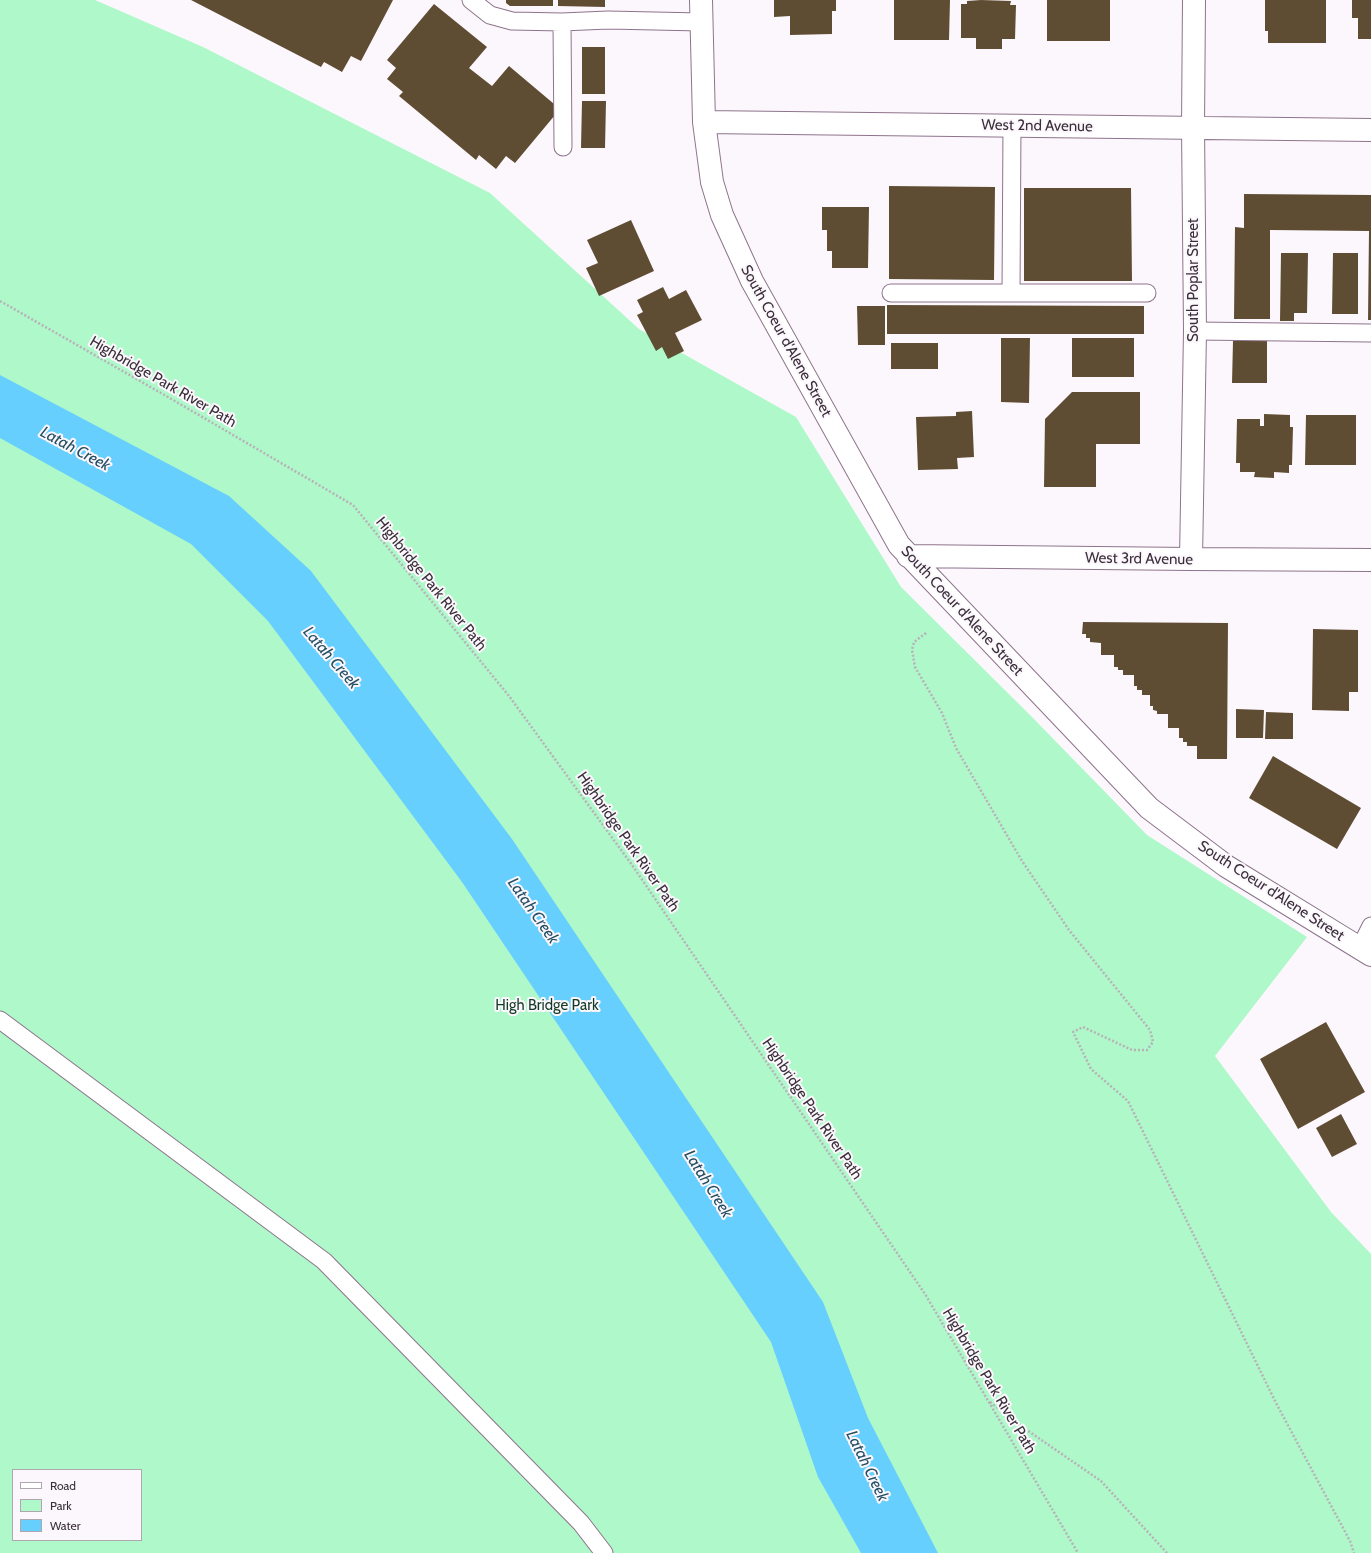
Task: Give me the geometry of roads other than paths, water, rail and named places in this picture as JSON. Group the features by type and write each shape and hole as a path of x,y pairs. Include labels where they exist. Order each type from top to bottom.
{"street":[{"name":"South Coeur d'Alene Street","path":"701,0 706,148 712,182 722,215 752,281 899,545 1149,808 1226,866 1365,952"},
{"name":"South Poplar Street","path":"1191,559 1195,331 1193,127 1194,0"},
{"name":"West 2nd Avenue","path":"704,122 1371,130"},
{"name":"West 3rd Avenue","path":"908,556 1371,560"}],"lane":[{"path":"471,0 490,15 512,21 562,22 608,20 701,22"},
{"path":"562,22 563,147"},
{"path":"1011,293 1012,126"},
{"path":"891,293 1147,293"},
{"path":"1195,331 1371,333"},
{"path":"1365,952 1371,926"},
{"path":"0,1020 324,1261 581,1523 604,1553"}],"water":[{"name":"Latah Creek","path":"0,375 229,496 311,571 512,839 823,1302 868,1418 938,1553 861,1553 818,1477 771,1342 462,882 268,621 191,544 0,438"}],"park label":[{"name":"High Bridge Park","path":"547,1006"}]}
